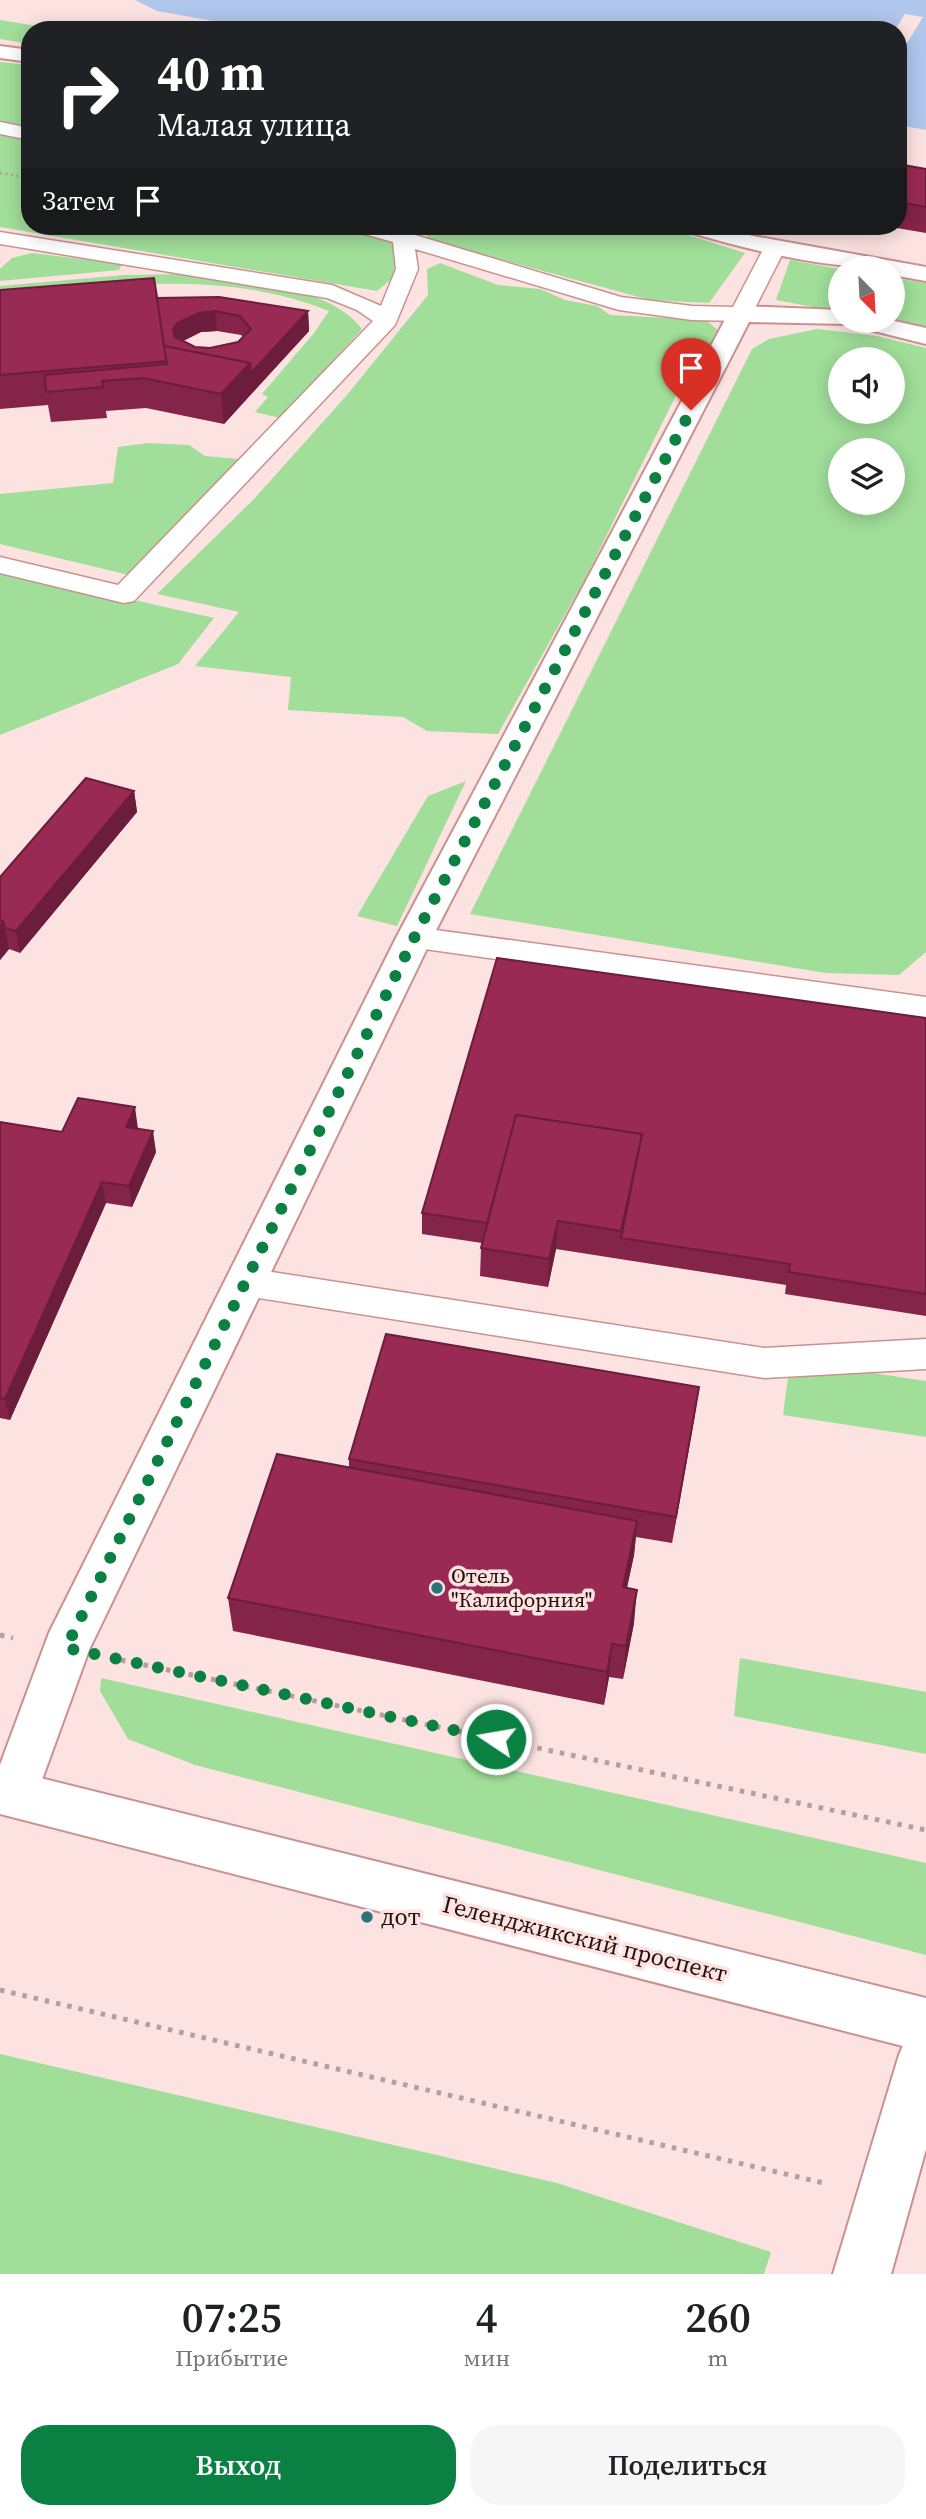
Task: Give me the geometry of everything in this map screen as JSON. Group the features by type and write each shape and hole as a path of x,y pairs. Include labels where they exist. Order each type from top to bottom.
{"street":[{"path":"0,52 21,55"},
{"path":"728,235 775,247 926,274"},
{"path":"7,1793 66,1648 414,938 741,314 828,318"},
{"path":"905,332 926,337"},
{"name":"Геленджикский проспект","path":"7,1793 926,2025"},
{"path":"862,2274 926,2055"}],"lane":[{"path":"0,128 21,132"},
{"path":"0,565 124,595 387,320 407,269 405,235"},
{"path":"414,235 619,303 692,313 741,314 775,247"},
{"path":"0,238 332,292 365,305 387,320"},
{"path":"414,938 926,1008"},
{"path":"246,1282 764,1363 926,1354"}],"path":[{"path":"0,173 21,176"},
{"path":"0,1635 926,1830"},
{"path":"0,1990 884,2197"}],"green space":[{"path":"0,20 21,23 21,42 0,39"},
{"path":"0,62 21,64 21,128 0,125"},
{"path":"0,135 21,138 21,231 0,227"},
{"path":"47,235 370,235 395,242 394,277 377,291"},
{"path":"426,235 688,235 745,253 709,303 650,300 428,240"},
{"path":"32,253 122,264 119,270 0,281 0,269 12,258"},
{"path":"790,260 828,267 828,310 776,300"},
{"path":"440,263 498,285 540,289 565,300 597,306 610,315 706,320 720,332 712,349 692,363 587,575 498,734 427,731 403,717 288,710 291,677 195,666 239,612 157,594 254,499 347,395 428,295 427,269"},
{"path":"188,274 258,283 306,294 328,302 347,314 362,329 280,418 255,412 268,397 262,394 314,333 329,311 290,298 208,285 124,285 0,295 0,286 124,275"},
{"path":"905,280 926,283 926,328 905,324"},
{"path":"817,329 828,330 828,333 877,336 926,348 926,952 899,975 826,973 470,914 752,349 769,339"},
{"path":"149,443 189,445 205,456 239,459 129,575 0,544 0,494 113,483 118,447"},
{"path":"0,570 214,618 178,664 0,735"},
{"path":"466,781 397,926 357,916 428,796"},
{"path":"866,1372 926,1381 926,1437 783,1415 788,1378"},
{"path":"740,1658 926,1692 926,1754 734,1716"},
{"path":"101,1678 926,1863 926,1955 195,1765 128,1739 100,1691"},
{"path":"0,2054 557,2183 771,2252 764,2274 0,2274"}],"water":[{"path":"135,0 926,0 926,130 907,127 907,21 214,21 157,11"}],"pier":[{"path":"905,14 923,17 907,43 907,21 901,21"}],"building":[{"path":"907,166 926,169 926,207 907,204"},
{"path":"154,278 167,361 0,375 0,290"},
{"path":"219,297 308,311 251,373 250,363 164,346 157,298","holes":["215,311 240,316 251,329 238,342 210,348 195,347 175,337 173,330 177,323 199,313"]},
{"path":"164,346 250,363 221,394 143,378 102,381 103,387 46,392 45,375 167,364"},
{"path":"86,778 134,791 16,931 5,928 0,920 0,877"},
{"path":"497,958 926,1018 926,1294 789,1272 790,1264 621,1238 642,1134 516,1115 487,1223 422,1213"},
{"path":"78,1098 135,1107 126,1127 153,1131 129,1186 102,1182 5,1399 0,1398 0,1122 62,1132"},
{"path":"516,1115 642,1134 621,1231 558,1221 549,1259 481,1248"},
{"path":"386,1334 699,1387 676,1517 349,1459"},
{"name":"Отель \"Калифорния\"","path":"277,1454 637,1521 623,1587 637,1590 626,1646 612,1644 607,1672 228,1598"}],"place":[{"name":"Отель \"Калифорния\"","path":"437,1588"},
{"name":"дот","path":"367,1917"}],"route":[{"path":"496,1739 66,1648 414,938 691,410"}]}
